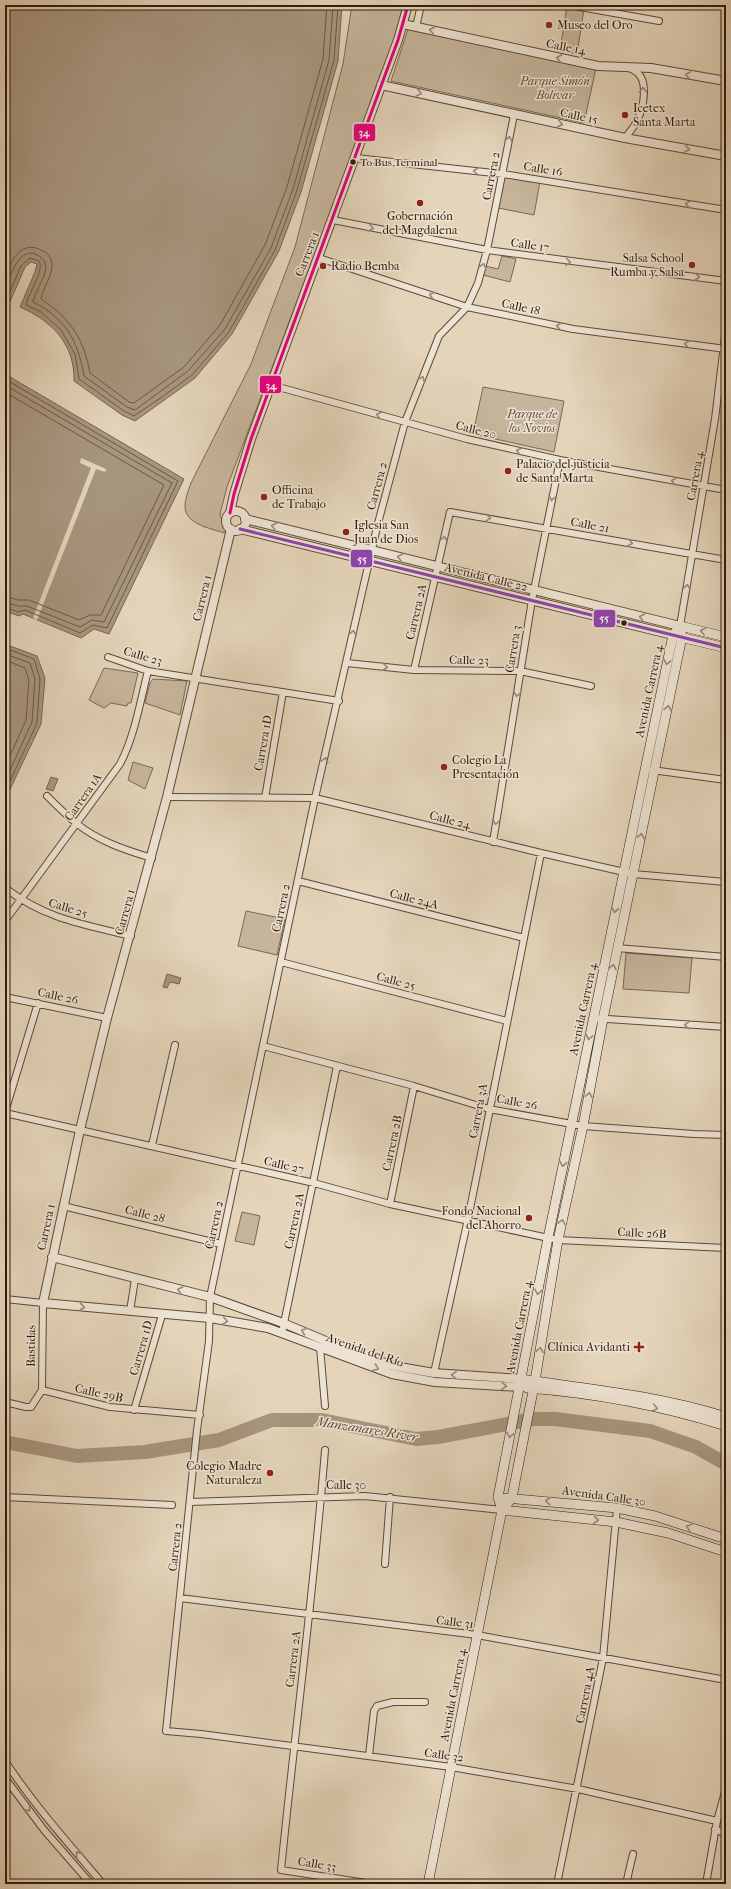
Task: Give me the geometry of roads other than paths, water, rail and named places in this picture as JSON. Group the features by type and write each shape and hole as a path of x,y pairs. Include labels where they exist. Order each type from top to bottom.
{"main road":[{"name":"Avenida Carrera 4","path":"428,1884 476,1635 502,1510 512,1498 534,1385 558,1240 583,1126 617,948 655,771 680,626"},
{"name":"Avenida Calle 22","path":"680,626 726,637"},
{"name":"Avenida Carrera 4","path":"502,1510 498,1497 571,1123 645,769 678,636"},
{"name":"Avenida Calle 22","path":"678,636 726,648"},
{"name":"Avenida del Río","path":"521,1383 681,1405 726,1417"},
{"name":"Avenida del Río","path":"534,1385 679,1413 726,1426"},
{"path":"515,1482 521,1494 533,1500"},
{"name":"Avenida Calle 30","path":"498,1497 617,1508 655,1516 726,1539"},
{"name":"Avenida Calle 30","path":"502,1510 616,1522 668,1533 726,1552"}],"street":[{"name":"Carrera 1","path":"230,513 242,465 356,158 403,24 408,5"},
{"path":"416,27 421,5"},
{"path":"569,5 659,21"},
{"name":"Calle 14","path":"403,24 598,66 651,68 726,82"},
{"path":"625,138 636,123 641,110 644,91 643,80 637,71 626,67"},
{"name":"Calle 15","path":"381,85 625,138 726,156"},
{"name":"Carrera 2","path":"166,1731 197,1430 209,1341 210,1297 298,881 369,560 405,422 439,336 466,307 478,283 487,250 514,115"},
{"name":"Calle 16","path":"356,158 503,174 726,210"},
{"name":"Calle 17","path":"333,220 487,250 581,264 726,281"},
{"name":"Calle 18","path":"319,258 466,307 573,329 725,349"},
{"name":"Carrera 4","path":"680,626 716,419 725,349 726,328"},
{"name":"Calle 20","path":"271,385 466,439 560,460 726,490"},
{"name":"Carrera 3","path":"493,842 532,600 560,460"},
{"path":"239,511 244,515 245,519 245,524 240,529 231,529 226,521 230,513 239,511"},
{"name":"Calle 21","path":"450,512 726,560"},
{"name":"Carrera 2A","path":"414,670 450,512"},
{"name":"Avenida Calle 22","path":"245,519 680,626"},
{"name":"Carrera 1","path":"43,1303 80,1130 107,1018 131,936 168,797 231,529"},
{"name":"Avenida Calle 22","path":"240,529 678,636"},
{"name":"Calle 23","path":"108,657 148,671 339,700"},
{"name":"Calle 23","path":"347,663 414,670 520,671 591,686"},
{"name":"Carrera 1A","path":"5,921 120,764 127,750 148,671"},
{"name":"Carrera 1D","path":"265,798 283,692"},
{"path":"645,769 726,780"},
{"path":"47,796 77,824 112,845 152,858"},
{"name":"Calle 24","path":"168,797 316,798 493,842 623,872 726,882"},
{"name":"Carrera 3A","path":"434,1373 468,1219 506,1021 541,853"},
{"name":"Calle 24A","path":"298,881 524,938"},
{"name":"Calle 25","path":"5,888 21,900 37,909 61,919 131,936"},
{"path":"617,948 726,957"},
{"name":"Calle 25","path":"281,962 506,1021"},
{"name":"Calle 26","path":"5,997 107,1018"},
{"path":"5,1112 38,1003"},
{"path":"593,1018 726,1027"},
{"path":"152,1145 175,1044"},
{"name":"Calle 26","path":"263,1046 414,1086 489,1109 583,1126 726,1135"},
{"name":"Carrera 2A","path":"282,1333 337,1066"},
{"name":"Carrera 2B","path":"390,1204 414,1086"},
{"name":"Calle 27","path":"5,1112 314,1183 390,1204 468,1219 558,1240"},
{"name":"Calle 28","path":"63,1206 221,1244"},
{"name":"Calle 26B","path":"558,1240 726,1248"},
{"name":"Avenida del Río","path":"52,1257 210,1297 284,1323 357,1354 394,1366 434,1373 521,1383"},
{"name":"Carrera 1D","path":"130,1311 135,1279"},
{"path":"5,1298 43,1303"},
{"name":"Avenida del Río","path":"43,1303 162,1315 210,1318 268,1328 392,1374 435,1382 521,1383"},
{"name":"Bastidas","path":"42,1390 43,1303"},
{"name":"Carrera 1D","path":"134,1410 162,1315"},
{"path":"320,1347 325,1406"},
{"path":"5,1402 31,1407 42,1390"},
{"name":"Calle 29B","path":"42,1390 110,1407 200,1416"},
{"name":"Carrera 2A","path":"281,1870 293,1746 309,1615 325,1450"},
{"name":"Calle 30","path":"190,1502 258,1501 321,1496 390,1497 502,1510"},
{"path":"5,1497 172,1505"},
{"path":"385,1564 390,1497"},
{"name":"Carrera 4A","path":"557,1884 578,1789 603,1658 617,1508"},
{"name":"Calle 31","path":"180,1598 476,1635 726,1680"},
{"path":"368,1756 374,1711 377,1706 393,1702 425,1702"},
{"name":"Calle 32","path":"166,1731 201,1734 450,1767 578,1789 717,1821"},
{"path":"5,1761 18,1781 61,1836 103,1884"},
{"path":"5,1778 44,1830 91,1884"},
{"path":"706,1884 715,1829 726,1788"},
{"path":"715,1829 726,1834"},
{"path":"626,1884 633,1854"},
{"name":"Calle 33","path":"281,1870 373,1884"}],"water":[{"path":"5,5 342,5 338,61 301,192 279,251 232,334 195,378 135,421 122,415 74,381 70,356 66,345 59,335 42,319 20,307 37,264 31,262 25,267 5,313"},
{"path":"5,374 184,479 109,634 94,629 81,638 23,614 19,616 5,611"},
{"path":"5,644 37,656 45,678 41,724 5,800"},
{"path":"51,777 58,779 53,791 46,789"},
{"path":"167,974 181,978 179,984 170,982 167,988 163,987"}],"waterway":[{"name":"Manzanares River","path":"5,1442 77,1456 145,1452 219,1440 272,1420 322,1420 416,1439 438,1437 534,1419 555,1419 650,1431 696,1447 726,1464"}],"place":[{"name":"Museo del Oro","path":"549,25"},
{"name":"Icetex Santa Marta","path":"625,115"},
{"name":"To Bus Terminal","path":"353,162"},
{"name":"Gobernación del Magdalena","path":"420,203"},
{"name":"Salsa School Rumba y Salsa","path":"692,265"},
{"name":"Radio Bemba","path":"323,266"},
{"name":"Palacio del justicia de Santa Marta","path":"508,471"},
{"name":"Officina de Trabajo","path":"264,497"},
{"name":"Iglesia San Juan de Dios","path":"346,532"},
{"name":"Colegio La Presentación","path":"444,767"},
{"name":"Fondo Nacional del Ahorro","path":"529,1218"},
{"name":"Clínica Avidanti","path":"639,1347"},
{"name":"Colegio Madre Naturaleza","path":"270,1473"}],"park label":[{"name":"Parque Simón Bolivar","path":"555,88"},
{"name":"Parque de los Novios","path":"532,421"}]}
